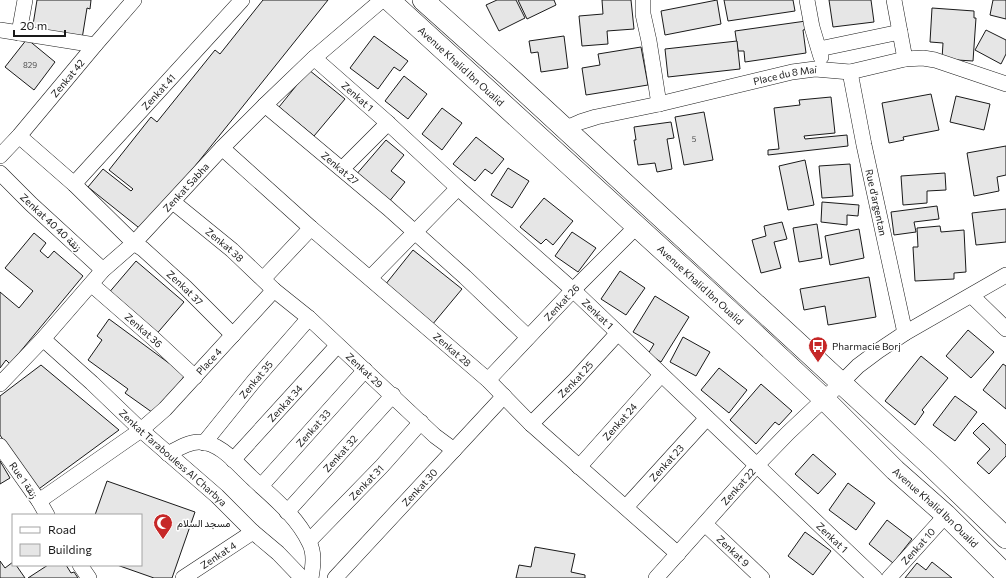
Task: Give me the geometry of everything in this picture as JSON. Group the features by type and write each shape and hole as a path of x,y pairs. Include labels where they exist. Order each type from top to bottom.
{"main road":[{"name":"Avenue Khalid Ibn Oualid","path":"389,0 824,399 895,470 946,515 1006,574"},
{"path":"423,0 928,463 1006,538"}],"street":[{"path":"19,33 25,0"},
{"name":"Zenkat 42","path":"0,156 19,136 134,0"},
{"name":"Zenkat 41","path":"74,184 242,0"},
{"name":"Zenkat Sabha","path":"0,384 43,339 103,270 134,243 222,148 314,58 382,0"},
{"path":"642,0 643,14 659,104"},
{"path":"807,0 812,27 825,69"},
{"path":"894,0 906,59"},
{"path":"0,31 95,45"},
{"path":"819,49 900,32"},
{"name":"Zenkat 1","path":"314,58 572,290 875,578"},
{"name":"Place du 8 Mai","path":"564,129 596,116 659,104 792,72 815,69 850,72 906,59 923,58 935,60 1006,84"},
{"name":"Rue d'argentan","path":"850,72 865,152 905,333"},
{"name":"Zenkat 27","path":"265,105 388,208 414,233 465,277 528,337"},
{"path":"342,169 388,123"},
{"name":"Zenkat 37","path":"19,136 74,184 134,243 143,249 184,287 233,335"},
{"name":"Zenkat 28","path":"222,148 311,228 444,344 488,380 531,424 678,554"},
{"name":"Zenkat 40 زنقة 40","path":"0,173 30,204 103,270"},
{"path":"370,278 458,188"},
{"name":"Zenkat 38","path":"173,202 232,250 274,290"},
{"name":"Zenkat 26","path":"488,380 572,290 637,226"},
{"path":"263,278 311,228"},
{"name":"Zenkat 22","path":"656,578 757,465 858,366 905,333 972,296 1006,275"},
{"name":"Zenkat 36","path":"91,284 148,333 195,377"},
{"name":"Place 4","path":"39,501 111,449 141,430 195,377 274,290"},
{"name":"Zenkat 29","path":"274,290 308,318 337,346 393,395 435,436 454,450"},
{"path":"972,296 1006,330"},
{"name":"Zenkat 35","path":"204,443 254,381 308,318"},
{"name":"Zenkat 25","path":"531,424 618,334"},
{"name":"Zenkat Tarabouless Al Charbya","path":"43,339 141,430 217,496 278,553 302,578"},
{"name":"Zenkat 34","path":"234,460 337,346"},
{"name":"Zenkat 33","path":"261,486 365,370"},
{"name":"Zenkat 24","path":"579,467 661,375"},
{"name":"Zenkat 32","path":"287,512 393,395"},
{"name":"Zenkat 30","path":"335,578 504,396"},
{"name":"Zenkat 23","path":"626,507 707,418"},
{"name":"Zenkat 31","path":"309,541 382,466 421,422"},
{"path":"168,454 189,443 199,442 210,444 234,460 287,512 297,523 309,541 313,560 311,578"},
{"name":"Rue 1 زنقة","path":"0,446 46,514"},
{"name":"Zenkat 10","path":"889,578 946,515"},
{"name":"Zenkat 9","path":"705,524 762,578"},
{"name":"Zenkat 4","path":"183,578 205,572 254,532"},
{"path":"81,566 89,578"}],"building":[{"path":"37,0 91,0 90,9 87,8 82,39 32,31"},
{"path":"263,0 328,0 143,231 88,187 103,169 131,191 133,189 109,170 151,117 157,122 215,50 220,54"},
{"path":"497,0 516,0 525,18 499,31 486,5"},
{"path":"518,0 554,0 556,5 527,19"},
{"path":"602,0 631,0 634,29 607,31 608,44 582,46 579,16 603,14"},
{"path":"717,0 721,24 665,35 661,11"},
{"path":"724,0 793,0 795,11 728,21"},
{"path":"829,0 871,0 874,22 833,27"},
{"path":"993,0 1006,0 1006,19 990,15"},
{"path":"932,8 974,11 974,18 976,18 973,61 942,59 943,43 930,42"},
{"path":"806,21 808,29 803,30 806,53 745,62 744,51 738,51 735,31"},
{"path":"986,30 1006,40 1006,54 1001,64 975,50"},
{"path":"374,36 408,61 400,71 394,67 378,89 350,68"},
{"path":"564,36 568,68 541,72 538,52 531,53 529,41"},
{"path":"27,39 55,62 34,90 5,67"},
{"path":"737,41 740,69 668,77 665,49"},
{"path":"641,47 648,85 586,95 582,68 600,65 598,54"},
{"path":"309,70 345,99 314,136 279,107"},
{"path":"404,76 427,94 408,119 385,101"},
{"path":"931,94 939,130 903,137 904,140 889,143 882,103"},
{"path":"956,96 990,104 984,130 950,122"},
{"path":"831,97 835,133 804,136 805,139 847,135 848,146 768,155 768,150 779,149 774,108 800,105 799,100"},
{"path":"442,108 462,123 442,150 422,134"},
{"path":"704,112 713,160 684,165 675,117"},
{"path":"671,122 674,138 667,139 672,169 657,172 655,163 638,165 634,140 636,140 634,127"},
{"path":"476,137 504,159 492,174 485,169 475,181 453,164"},
{"path":"386,140 404,155 391,171 405,182 388,203 355,176"},
{"path":"1006,146 1006,175 997,177 999,191 974,196 967,153"},
{"path":"805,160 814,205 788,210 779,166"},
{"path":"850,164 853,196 822,198 819,166"},
{"path":"508,168 529,181 512,208 491,195"},
{"path":"945,173 946,190 927,191 927,203 903,205 901,176"},
{"path":"544,198 573,221 553,245 546,239 541,244 520,227"},
{"path":"822,202 859,205 858,216 847,215 847,225 821,222"},
{"path":"937,206 939,219 914,222 916,232 894,235 891,212"},
{"path":"1006,209 1006,242 976,245 972,213"},
{"path":"782,222 787,239 774,242 781,268 761,273 752,240 766,236 764,226"},
{"path":"817,224 822,258 799,262 793,228"},
{"path":"940,226 941,232 964,230 966,272 954,273 954,279 915,281 913,247 918,247 917,228"},
{"path":"859,229 864,258 830,265 825,236"},
{"path":"572,232 596,248 578,272 555,256"},
{"path":"34,233 46,243 40,251 48,258 54,251 83,276 10,364 6,360 0,368 0,292 19,308 33,291 5,268"},
{"path":"413,250 462,289 432,325 385,285"},
{"path":"136,261 184,302 154,337 107,295"},
{"path":"620,271 645,288 626,315 601,299"},
{"path":"869,277 876,317 828,325 825,306 804,310 800,289"},
{"path":"655,296 689,317 661,362 648,354 654,344 633,332"},
{"path":"109,319 185,375 156,415 125,393 128,389 88,360 102,340 97,336"},
{"path":"968,330 994,352 971,378 946,356"},
{"path":"683,337 710,352 696,376 670,362"},
{"path":"921,356 948,378 922,410 924,412 915,425 885,401"},
{"path":"1003,364 1006,366 1006,409 983,390"},
{"path":"41,365 119,430 36,491 0,435 0,396"},
{"path":"719,368 747,390 729,413 701,390"},
{"path":"761,384 792,411 779,425 775,422 756,444 730,420"},
{"path":"955,396 977,412 955,441 933,425"},
{"path":"983,423 1006,445 1006,456 989,474 977,463 990,449 973,433"},
{"path":"813,454 836,474 818,494 795,474"},
{"path":"0,461 10,478 0,484"},
{"name":"مسجد السلام","path":"107,481 195,512 172,578 154,578 120,566 142,566 142,514 95,514"},
{"path":"848,483 875,503 856,530 829,510"},
{"path":"887,520 912,539 893,563 869,544"},
{"path":"805,532 831,551 813,575 788,556"},
{"path":"535,547 575,554 571,572 585,575 585,578 516,578 519,565 531,567"},
{"path":"0,561 5,568 12,563 12,566 17,566 25,578 0,578"},
{"path":"932,562 952,578 905,578 917,563 926,570"},
{"path":"46,566 67,566 71,573 74,572 78,578 28,578"}],"place":[{"name":"Pharmacie Borj","path":"818,363"},
{"name":"مسجد السلام","path":"163,540"}]}
